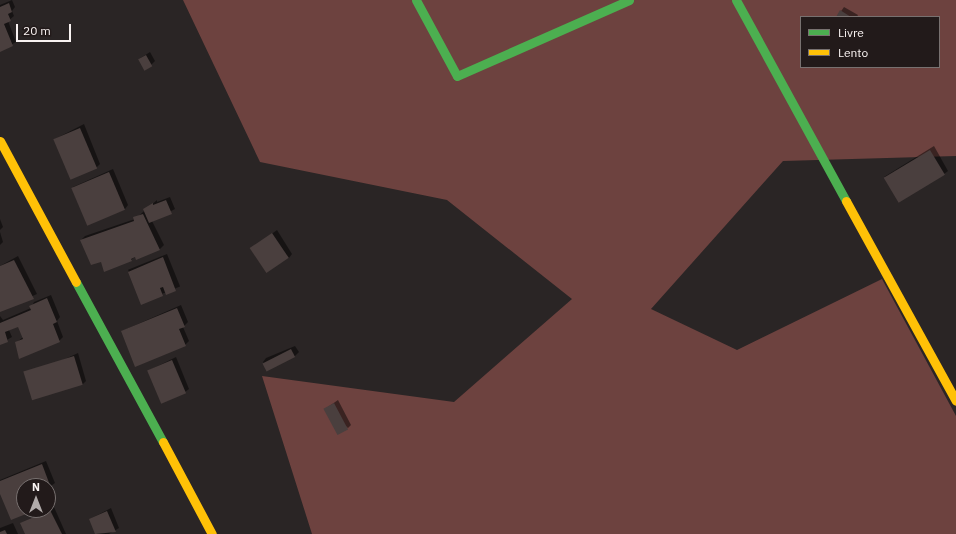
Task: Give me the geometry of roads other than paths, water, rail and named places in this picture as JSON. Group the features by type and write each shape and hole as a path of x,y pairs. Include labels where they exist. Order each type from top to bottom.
{"street":[{"path":"416,0 456,76 629,0"},
{"path":"736,0 956,401"},
{"path":"0,141 212,534"}]}
